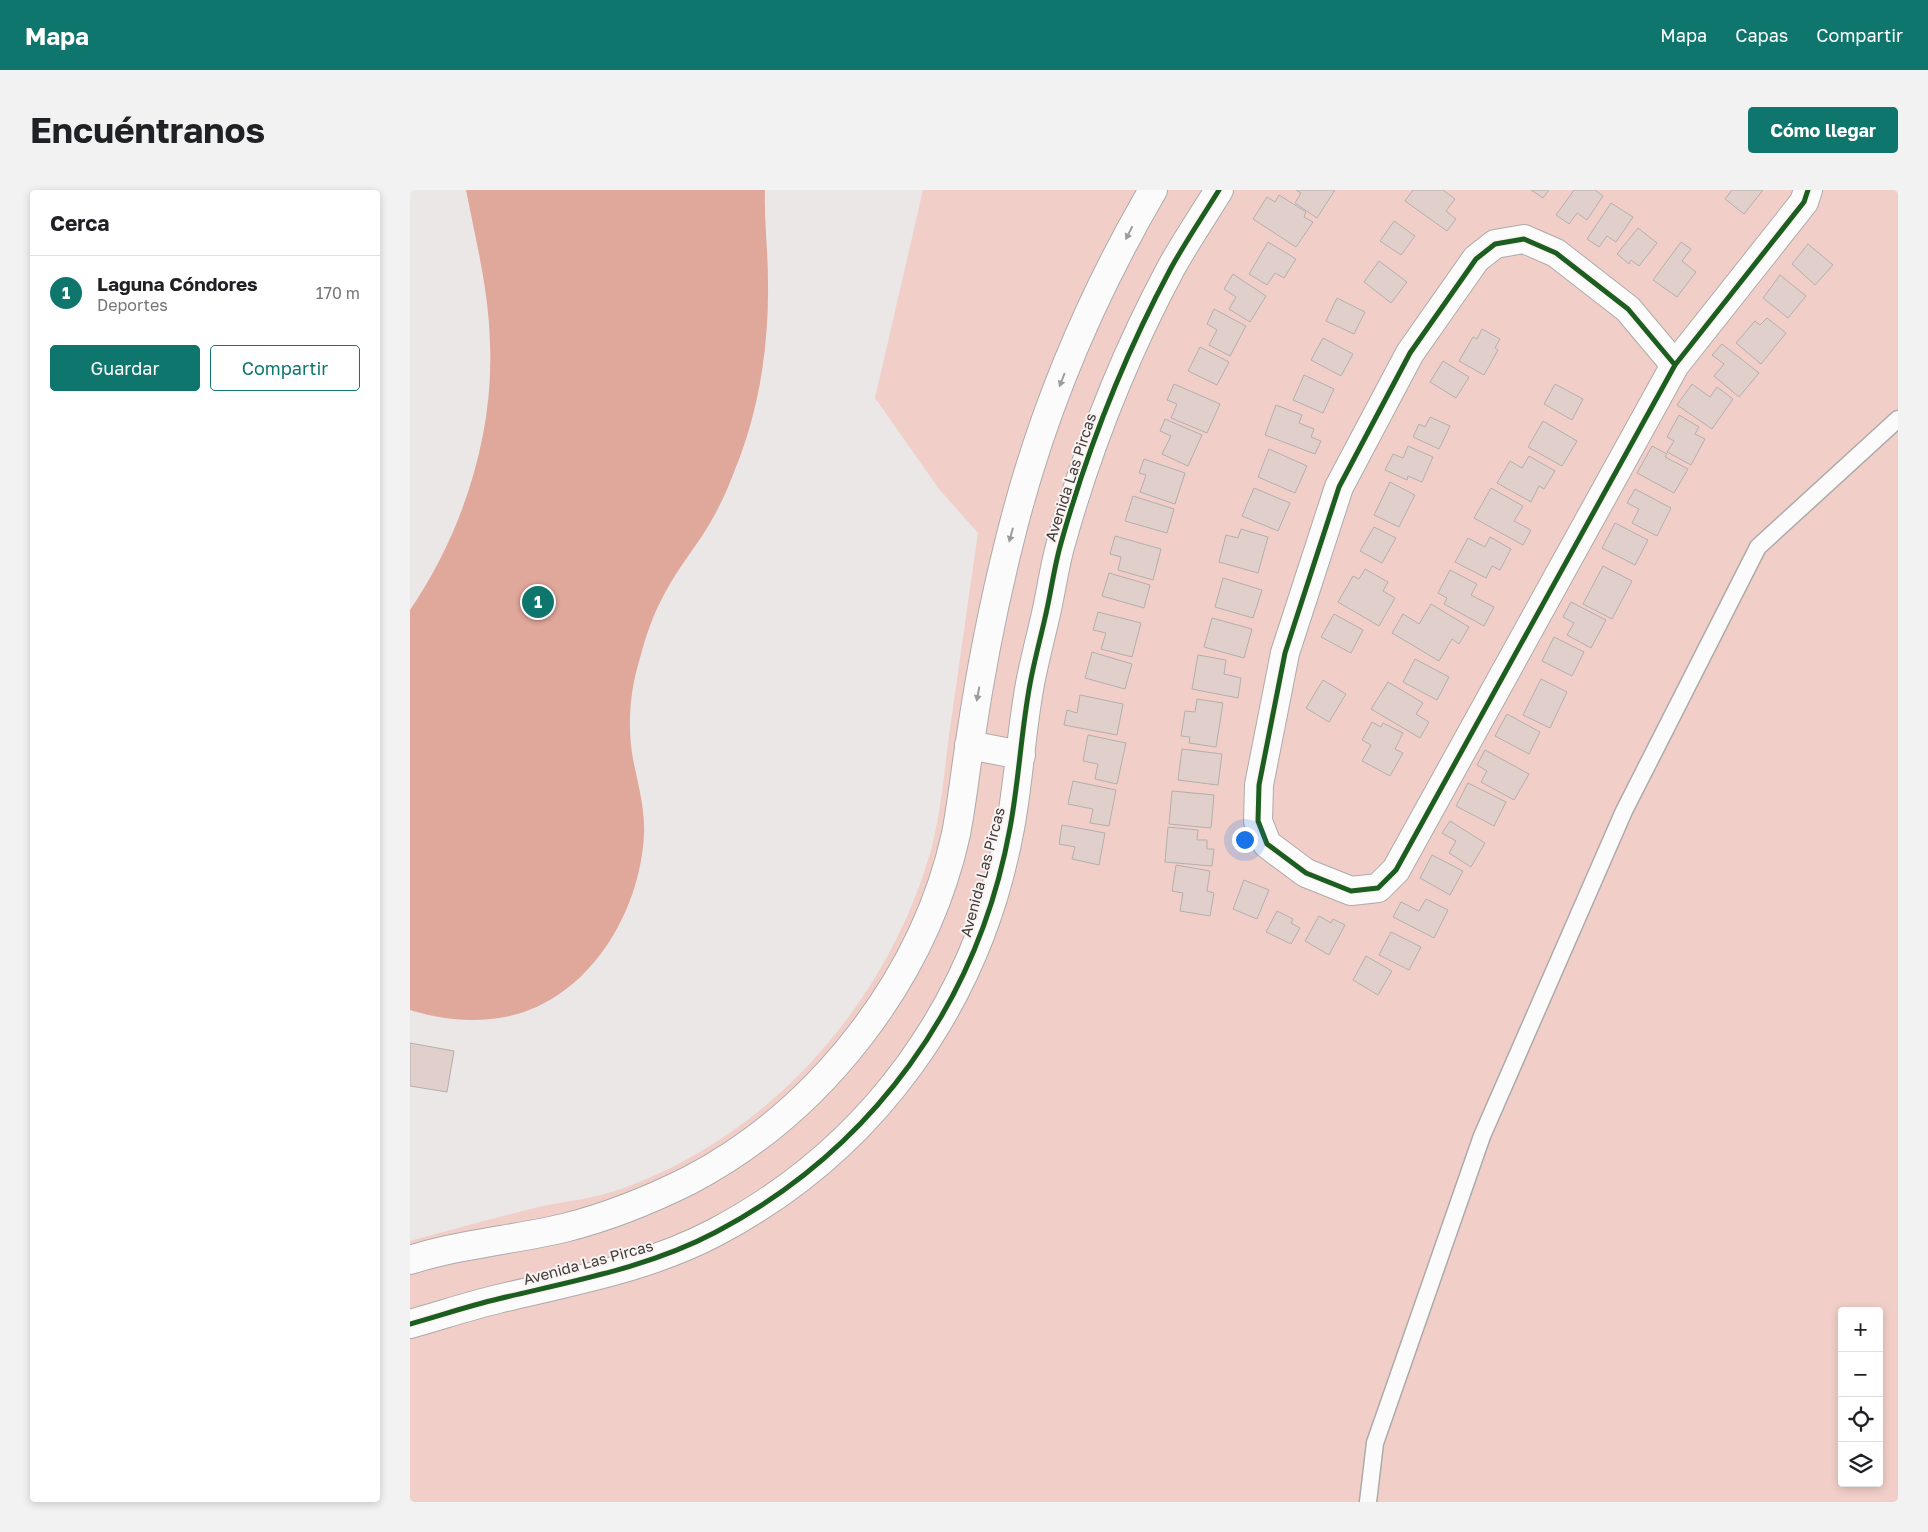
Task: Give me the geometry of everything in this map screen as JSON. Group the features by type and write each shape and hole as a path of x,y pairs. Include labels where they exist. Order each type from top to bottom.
{"street":[{"path":"410,1260 489,1241 561,1228 607,1215 651,1199 694,1178 734,1153 772,1125 808,1094 841,1059 867,1026 891,991 915,946 944,876 956,834 969,745 995,601 1028,473 1078,340 1110,271 1153,190"},
{"name":"Avenida Las Pircas","path":"410,1324 492,1300 624,1268 668,1254 713,1233 757,1209 798,1181 836,1149 872,1114 903,1076 931,1035 956,992 975,946 991,899 1009,831 1030,686 1060,548 1083,470 1113,388 1146,317 1173,265 1219,190"},
{"path":"1674,365 1628,309 1556,252 1524,240 1495,244 1476,259 1410,353 1340,487 1285,653 1259,784 1258,821 1267,844 1306,873 1351,892 1378,888 1396,870 1674,365 1804,202 1808,190"},
{"path":"969,745 1021,755"}],"lane":[{"path":"1368,1502 1374,1443 1482,1136 1624,811 1758,547 1898,419"}],"shaded area":[{"path":"466,190 765,190 768,306 761,378 743,449 716,513 674,577 658,607 648,632 637,670 630,708 630,733 642,805 644,834 640,866 631,898 618,928 600,955 578,979 552,999 523,1012 491,1019 460,1020 410,1010 410,610 429,581 459,517 480,449 486,414 490,379 489,325 481,267"},
{"path":"923,190 1898,190 1898,1502 410,1502 410,1241 543,1206 618,1190 673,1166 725,1136 772,1100 815,1058 853,1011 885,961 911,907 931,850 942,793 978,533 939,489 875,398"}],"building":[{"path":"1296,190 1335,190 1317,218 1295,203 1301,193"},
{"path":"1413,190 1443,190 1455,199 1446,211 1456,219 1447,231 1405,201"},
{"path":"1531,190 1549,190 1543,198"},
{"path":"1574,190 1595,190 1603,196 1587,220 1577,213 1569,224 1556,215"},
{"path":"1732,190 1763,190 1744,214 1725,199"},
{"path":"1279,195 1306,212 1304,217 1313,222 1296,247 1253,219 1267,197 1275,202"},
{"path":"1611,203 1633,217 1616,242 1607,236 1599,247 1587,239"},
{"path":"1394,221 1415,236 1401,255 1380,241"},
{"path":"1638,228 1657,243 1639,266 1631,260 1629,264 1617,254"},
{"path":"1268,242 1296,259 1284,278 1275,273 1267,285 1249,274"},
{"path":"1681,242 1691,249 1682,261 1696,272 1677,297 1653,280"},
{"path":"1808,244 1833,265 1815,285 1792,264"},
{"path":"1379,261 1407,282 1391,303 1364,282"},
{"path":"1233,274 1266,296 1250,322 1229,309 1236,297 1224,289"},
{"path":"1780,275 1806,296 1788,318 1763,298"},
{"path":"1337,298 1365,312 1354,334 1326,321"},
{"path":"1214,309 1246,326 1230,356 1209,345 1217,330 1207,324"},
{"path":"1767,318 1786,333 1761,364 1736,343 1755,321 1760,325"},
{"path":"1482,329 1500,339 1495,348 1498,350 1484,375 1459,361 1473,337 1477,339"},
{"path":"1323,338 1353,354 1341,376 1311,360"},
{"path":"1722,344 1759,373 1739,397 1714,376 1724,364 1712,355"},
{"path":"1200,347 1229,362 1217,385 1188,371"},
{"path":"1443,361 1469,377 1456,398 1430,382"},
{"path":"1304,375 1334,389 1323,413 1293,400"},
{"path":"1174,384 1220,404 1207,433 1171,418 1177,404 1167,400"},
{"path":"1555,384 1583,399 1572,420 1544,404"},
{"path":"1692,384 1710,397 1717,387 1733,399 1712,429 1677,405"},
{"path":"1276,405 1302,415 1299,423 1314,429 1311,437 1321,441 1315,454 1265,435"},
{"path":"1679,415 1699,427 1695,434 1705,439 1691,465 1667,452 1674,441 1667,437"},
{"path":"1430,417 1450,426 1439,449 1413,437 1419,424 1425,427"},
{"path":"1165,419 1202,435 1188,466 1162,454 1171,436 1160,431"},
{"path":"1543,421 1577,441 1562,466 1528,447"},
{"path":"1408,446 1433,457 1422,482 1408,476 1407,480 1385,470 1393,454 1403,458"},
{"path":"1652,446 1667,454 1665,457 1688,469 1674,493 1637,473"},
{"path":"1269,449 1307,466 1295,493 1258,477"},
{"path":"1529,456 1555,471 1544,489 1539,486 1531,502 1497,483 1510,461 1522,468"},
{"path":"1144,459 1185,473 1175,504 1140,492 1146,475 1139,473"},
{"path":"1390,482 1415,495 1399,527 1374,515"},
{"path":"1254,488 1290,503 1278,531 1242,516"},
{"path":"1491,488 1523,506 1514,521 1531,530 1523,545 1474,518"},
{"path":"1635,489 1671,508 1657,536 1632,523 1639,509 1627,503"},
{"path":"1133,496 1174,509 1167,533 1125,521"},
{"path":"1615,523 1648,540 1635,565 1602,548"},
{"path":"1374,527 1396,538 1382,563 1360,551"},
{"path":"1241,529 1268,537 1258,573 1219,562 1226,535 1238,538"},
{"path":"1115,536 1161,549 1153,580 1118,570 1121,557 1110,554"},
{"path":"1490,537 1511,549 1500,570 1492,566 1486,578 1455,562 1468,538 1485,547"},
{"path":"1603,566 1632,581 1612,619 1583,604"},
{"path":"1365,569 1388,582 1383,591 1395,598 1379,626 1338,602 1353,576 1359,579"},
{"path":"1450,570 1477,584 1471,595 1494,607 1484,626 1444,604 1447,598 1438,593"},
{"path":"1109,573 1150,585 1144,608 1102,596"},
{"path":"1223,578 1262,590 1253,618 1215,607"},
{"path":"1571,602 1606,620 1591,648 1567,635 1574,623 1563,617"},
{"path":"1431,604 1469,627 1459,644 1452,639 1439,661 1392,633 1403,614 1419,624"},
{"path":"1098,612 1141,623 1132,657 1101,649 1106,633 1093,630"},
{"path":"1334,614 1363,630 1351,653 1321,637"},
{"path":"1212,618 1252,629 1244,658 1204,647"},
{"path":"1554,637 1584,652 1572,676 1542,661"},
{"path":"1092,652 1132,664 1125,689 1085,678"},
{"path":"1198,655 1226,660 1224,674 1241,678 1238,698 1192,689"},
{"path":"1415,659 1449,677 1437,700 1403,682"},
{"path":"1541,679 1567,692 1550,728 1523,715"},
{"path":"1323,680 1346,694 1329,722 1306,708"},
{"path":"1388,682 1423,703 1416,714 1429,722 1420,738 1371,709"},
{"path":"1080,695 1123,704 1117,735 1064,725 1067,710 1077,713"},
{"path":"1197,699 1223,703 1216,747 1189,743 1190,737 1181,736 1185,711 1195,712"},
{"path":"1507,714 1540,732 1529,754 1495,736"},
{"path":"1372,722 1381,727 1383,723 1403,733 1395,749 1403,753 1390,776 1362,761 1371,745 1362,740"},
{"path":"1088,735 1126,743 1117,784 1095,779 1098,764 1083,761"},
{"path":"1182,749 1222,754 1218,785 1178,780"},
{"path":"1485,750 1529,774 1514,800 1481,782 1487,771 1477,765"},
{"path":"1073,781 1116,790 1109,826 1090,823 1093,809 1068,804"},
{"path":"1468,783 1506,802 1494,826 1456,806"},
{"path":"1172,791 1214,795 1211,828 1169,824"},
{"path":"1450,821 1485,843 1471,867 1449,853 1456,841 1442,833"},
{"path":"1062,825 1105,833 1099,865 1072,859 1075,847 1059,844"},
{"path":"1168,827 1198,830 1197,840 1207,840 1207,849 1214,849 1212,866 1165,862"},
{"path":"1432,855 1463,871 1450,895 1420,878"},
{"path":"1176,865 1210,871 1207,891 1214,893 1210,916 1180,911 1183,893 1172,891"},
{"path":"1244,880 1269,890 1257,919 1233,909"},
{"path":"1426,899 1448,910 1434,938 1393,917 1401,902 1419,911"},
{"path":"1277,911 1293,919 1291,923 1300,928 1291,944 1266,932"},
{"path":"1319,916 1331,923 1333,919 1345,925 1329,955 1305,941"},
{"path":"1391,932 1421,947 1409,970 1379,955"},
{"path":"1366,956 1392,971 1378,995 1353,980"},
{"path":"410,1043 454,1051 447,1092 410,1086"}],"cycle path":[{"path":"410,1324 487,1302 637,1264 664,1255 716,1232 772,1198 824,1158 870,1114 910,1064 944,1011 973,953 995,892 1010,828 1030,684 1056,561 1095,437 1123,368 1154,301 1177,258 1219,190"},
{"path":"1675,365 1628,309 1556,253 1524,239 1495,244 1476,259 1410,353 1339,487 1285,653 1259,785 1258,821 1267,844 1306,873 1351,891 1378,888 1396,870 1675,365 1804,202 1808,190"}],"place":[{"name":"Laguna Cóndores","path":"538,602"}]}
